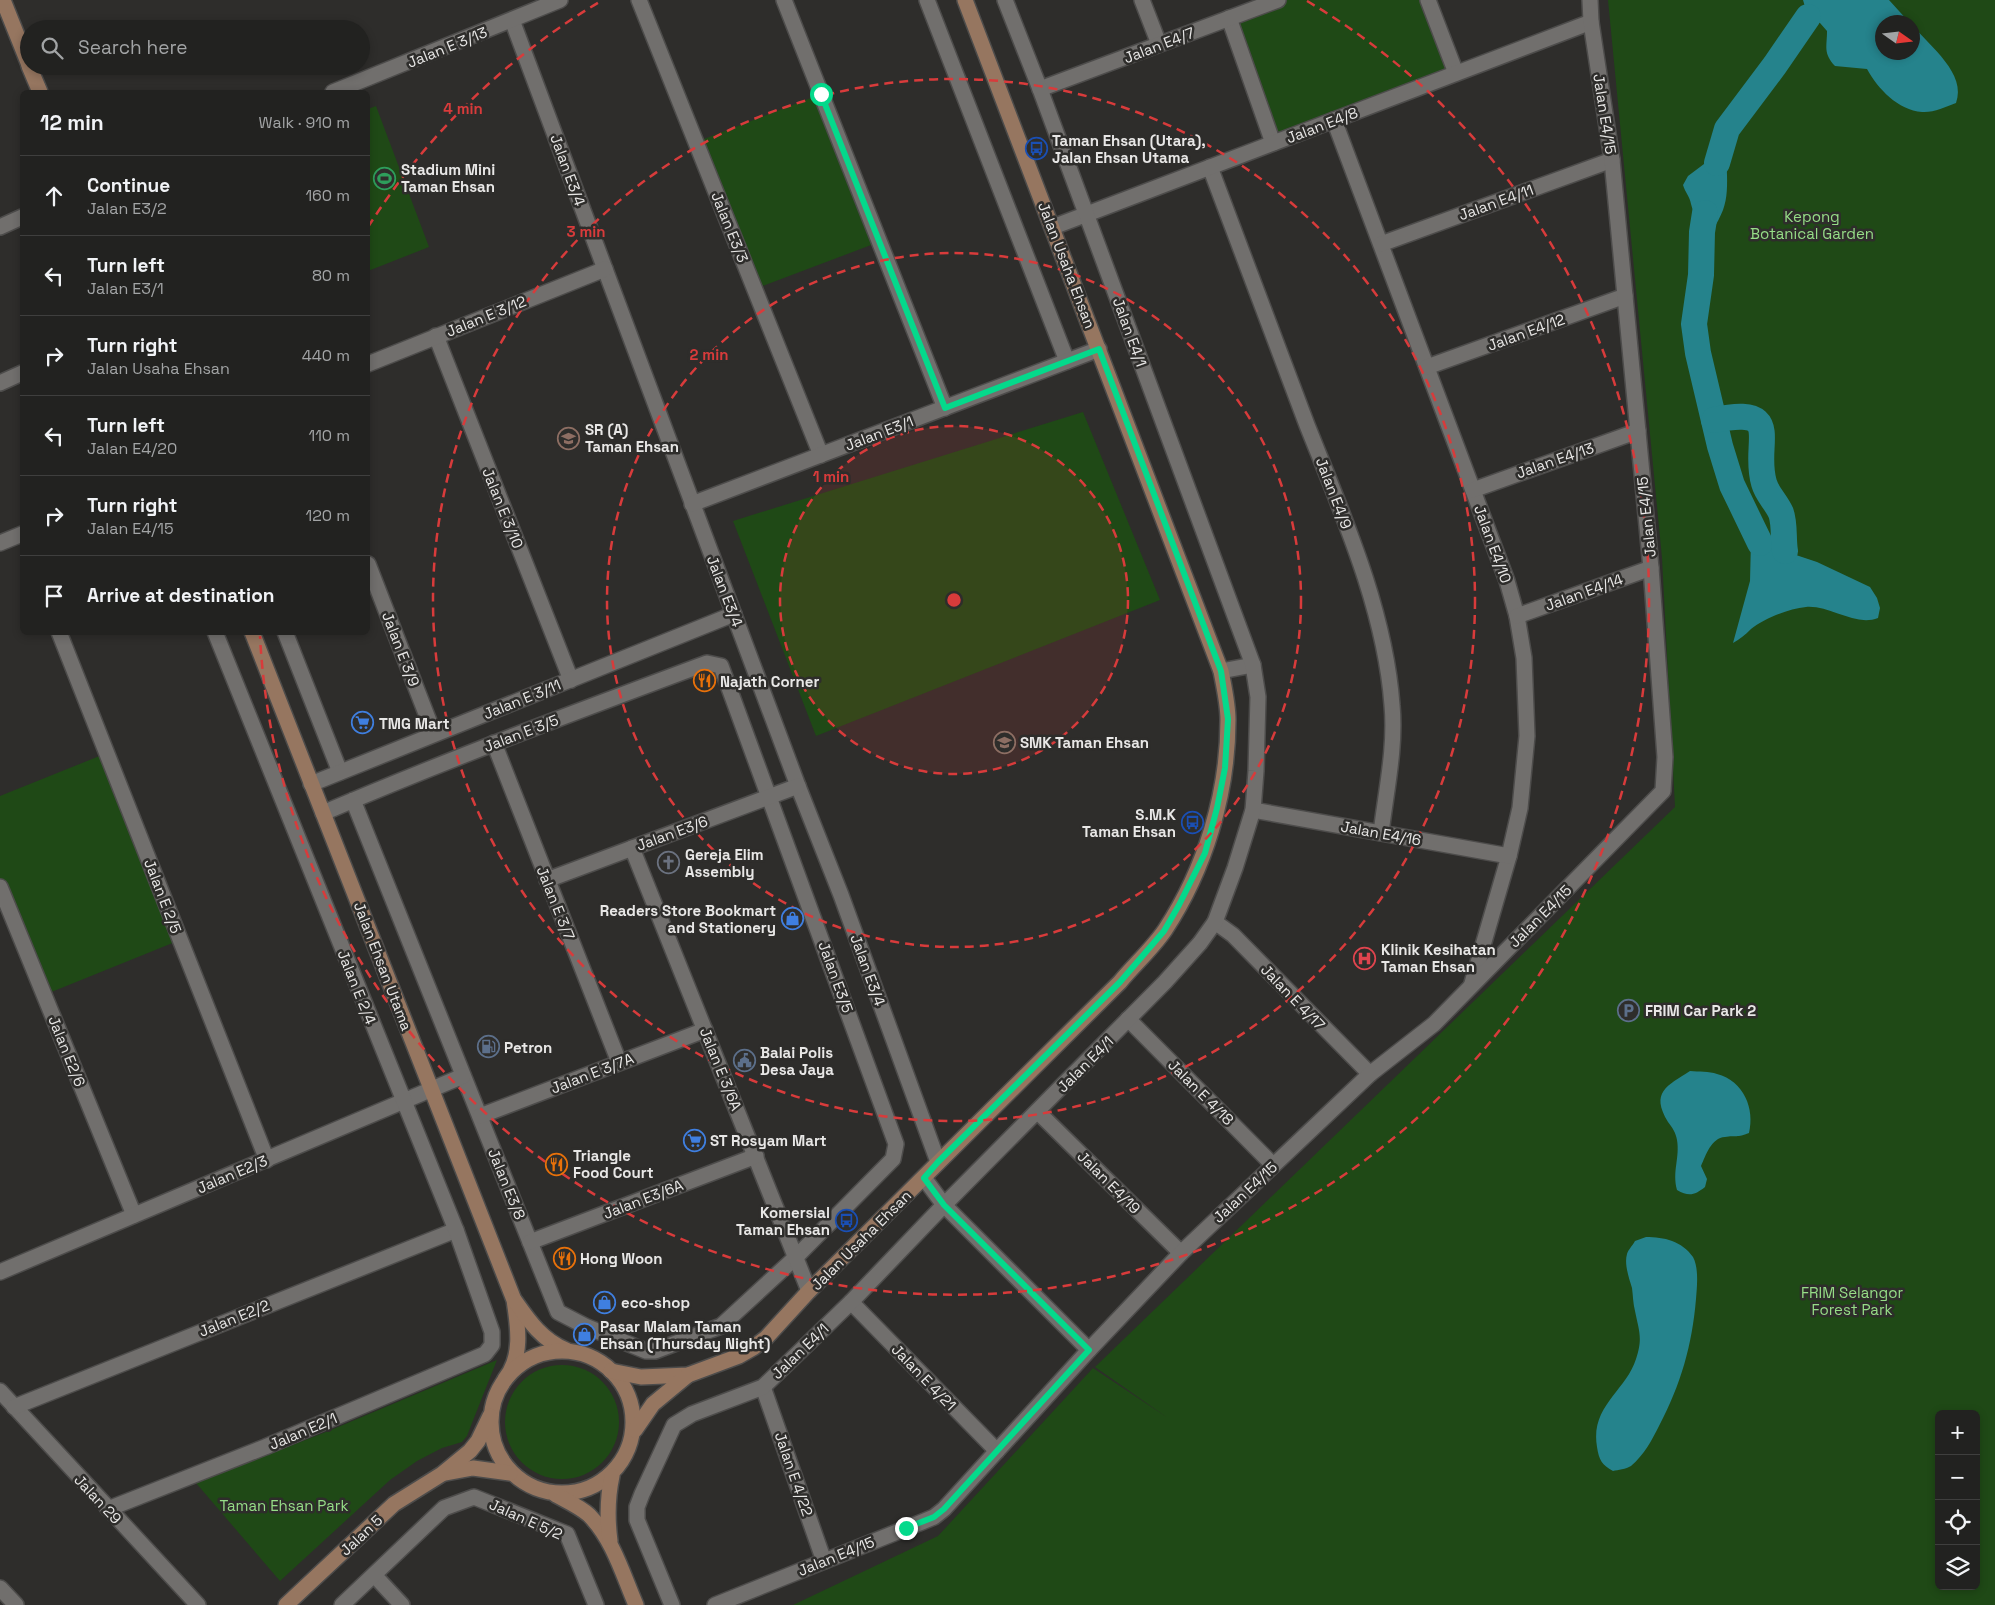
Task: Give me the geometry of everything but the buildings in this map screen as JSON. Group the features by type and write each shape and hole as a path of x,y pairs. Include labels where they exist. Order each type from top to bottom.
{"street":[{"path":"3,0 20,42"},
{"name":"Jalan E 3/13","path":"338,90 560,0"},
{"name":"Jalan E3/3","path":"639,0 821,455"},
{"path":"784,0 945,408"},
{"path":"927,0 1067,361"},
{"name":"Jalan Usaha Ehsan","path":"635,1430 658,1400 688,1376 739,1356 766,1338 809,1291 1120,982 1169,923 1202,860 1217,808 1225,768 1228,727 1226,694 1221,671 965,0"},
{"name":"Jalan E4/1","path":"763,1387 851,1302 944,1205 1171,976 1215,922 1235,868 1253,810 1258,698 1253,665 1040,89 1005,0"},
{"path":"1142,0 1159,44"},
{"name":"Jalan E4/7","path":"1040,89 1278,0"},
{"path":"1428,0 1456,74"},
{"name":"Jalan E4/15","path":"715,1605 934,1517 944,1509 1089,1350 1181,1253 1370,1074 1434,1024 1663,792 1665,757 1651,568 1612,160 1591,22 1590,0"},
{"path":"1229,18 1274,143"},
{"name":"Jalan E3/4","path":"512,20 938,1162"},
{"name":"Jalan E4/8","path":"1053,227 1591,22"},
{"path":"33,75 39,90"},
{"name":"Jalan E4/10","path":"1334,120 1507,581 1517,616 1524,658 1527,736 1520,808 1510,856 1472,986"},
{"name":"Jalan E4/11","path":"1381,244 1612,160"},
{"name":"Jalan E4/9","path":"1210,167 1349,532 1378,622 1392,704 1393,726 1381,832"},
{"path":"0,226 20,219"},
{"name":"Jalan E 3/12","path":"370,363 605,269"},
{"name":"Jalan E4/12","path":"1427,367 1625,296"},
{"name":"Jalan E 3/10","path":"436,336 571,680"},
{"name":"Jalan E3/1","path":"692,504 1099,349"},
{"path":"0,382 20,374"},
{"name":"Jalan E4/13","path":"1473,490 1638,431"},
{"path":"0,543 20,537"},
{"name":"Jalan E4/14","path":"1517,616 1651,568"},
{"name":"Jalan E 3/9","path":"370,569 434,734"},
{"name":"Jalan E 3/11","path":"311,784 734,614"},
{"name":"Jalan E 2/5","path":"61,635 267,1160"},
{"name":"Jalan E 2/4","path":"216,635 456,1230 492,1332 492,1344"},
{"name":"Jalan Ehsan Utama","path":"253,635 514,1300 518,1342 514,1368 505,1379"},
{"path":"286,635 340,772"},
{"name":"Jalan E 3/5","path":"323,813 494,743 707,663 721,666"},
{"path":"1221,671 1253,665"},
{"name":"Jalan E3/5","path":"721,666 896,1144 892,1159 796,1257"},
{"name":"Jalan E 3/7","path":"494,743 619,1062"},
{"name":"Jalan E3/6","path":"548,880 798,786"},
{"name":"Jalan E3/8","path":"353,800 558,1312 585,1326 646,1351 664,1348 721,1326 796,1257"},
{"name":"Jalan E4/16","path":"1253,810 1510,856"},
{"name":"Jalan E 3/6A","path":"632,848 809,1291"},
{"name":"Jalan E2/6","path":"0,887 134,1215"},
{"name":"Jalan E 4/17","path":"1215,922 1233,935 1370,1074"},
{"name":"Jalan E 4/18","path":"1128,1020 1273,1165"},
{"name":"Jalan E 3/7A","path":"480,1116 705,1030"},
{"name":"Jalan E2/3","path":"2,1266 134,1215 463,1076"},
{"name":"Jalan E4/19","path":"1038,1112 1181,1253"},
{"name":"Jalan E3/6A","path":"530,1242 756,1156"},
{"path":"924,1178 944,1205 1089,1350"},
{"name":"Jalan E2/2","path":"14,1407 456,1230"},
{"name":"Jalan Ehsan Utama","path":"514,1300 545,1338 569,1351"},
{"name":"Jalan E 4/21","path":"851,1302 996,1451"},
{"name":"Jalan E2/1","path":"108,1510 485,1354 492,1344"},
{"path":"610,1542 588,1514 554,1494 538,1489 510,1473 495,1448 490,1416 494,1400 505,1379 518,1366 534,1356 551,1351 569,1351 592,1357 611,1371 623,1385 634,1416 635,1430 621,1462 612,1476 606,1514 610,1542 636,1605"},
{"name":"Jalan Usaha Ehsan","path":"611,1371 641,1377 688,1376"},
{"path":"672,1605 637,1520 637,1507 642,1494 674,1426 692,1414 763,1387"},
{"name":"Jalan E 4/22","path":"763,1387 824,1561"},
{"name":"Jalan 29","path":"0,1391 108,1510 198,1605"},
{"name":"Jalan 5","path":"286,1605 394,1504 442,1474 463,1457 478,1441 490,1416"},
{"name":"Jalan 5","path":"442,1474 473,1468 510,1473"},
{"path":"554,1494 591,1489 612,1476"},
{"name":"Jalan E 5/2","path":"375,1576 444,1508 474,1497 567,1534 596,1605"},
{"path":"342,1605 375,1576 402,1605"},
{"path":"0,1588 16,1605"}],"green space":[{"path":"1278,0 1428,0 1456,73 1273,143 1229,18"},
{"path":"1608,0 1995,0 1995,1605 793,1605 938,1536 1093,1368 1168,1418 1095,1367 1675,807 1662,558"},
{"path":"821,94 879,242 755,289 696,142"},
{"name":"Stadium Mini Taman Ehsan","path":"376,106 429,247 370,270 370,108"},
{"path":"1083,412 1160,600 816,736 733,521"},
{"path":"107,753 180,940 44,995 0,887 0,796"},
{"name":"Taman Ehsan Park","path":"497,1360 467,1436 462,1442 442,1448 417,1461 390,1480 280,1581 196,1483 331,1430"},
{"path":"562,1365 584,1369 602,1382 615,1400 619,1422 615,1444 602,1462 584,1475 562,1479 540,1475 522,1462 509,1444 505,1422 509,1400 522,1382 540,1369"}],"water":[{"path":"1803,0 1889,0 1903,15 1875,15 1875,60 1920,60 1920,34 1952,71 1958,92 1956,103 1930,112 1922,112 1897,103 1883,91 1867,69 1835,66 1827,53 1827,31 1820,23 1808,17"},
{"path":"1727,129 1726,201 1719,220 1702,247 1698,237 1693,210 1683,185 1688,176 1704,164"},
{"path":"1751,540 1817,562 1870,587 1877,598 1880,608 1878,618 1860,620 1815,607 1799,608 1763,621 1733,643 1750,581"},
{"path":"1690,1071 1714,1073 1726,1078 1741,1089 1749,1106 1750,1124 1749,1133 1716,1140 1707,1152 1701,1166 1707,1179 1705,1187 1698,1192 1685,1194 1677,1190 1675,1177 1678,1153 1677,1140 1674,1130 1663,1112 1661,1097 1668,1086"},
{"path":"1646,1237 1672,1241 1684,1247 1695,1261 1697,1278 1692,1333 1674,1395 1650,1442 1644,1452 1631,1466 1613,1471 1606,1467 1600,1459 1596,1433 1604,1410 1631,1370 1638,1352 1640,1335 1626,1258 1635,1241"}],"waterway":[{"path":"1717,163 1727,129 1808,17"},
{"path":"1705,213 1702,232 1701,275 1694,324 1698,353 1720,446 1732,485 1760,543"},
{"path":"1714,420 1736,417 1750,418 1758,423 1761,431 1761,468 1764,483 1781,513 1785,551"}],"place":[{"name":"Taman Ehsan (Utara), Jalan Ehsan Utama","path":"1036,149"},
{"name":"Stadium Mini Taman Ehsan","path":"385,178"},
{"name":"SR (A) Taman Ehsan","path":"569,438"},
{"name":"Najath Corner","path":"704,681"},
{"name":"TMG Mart","path":"363,723"},
{"name":"SMK Taman Ehsan","path":"1004,742"},
{"name":"S.M.K Taman Ehsan","path":"1192,823"},
{"name":"Gereja Elim Assembly","path":"669,863"},
{"name":"Readers Store Bookmart and Stationery","path":"792,919"},
{"name":"Klinik Kesihatan Taman Ehsan","path":"1365,958"},
{"name":"FRIM Car Park 2","path":"1629,1010"},
{"name":"Petron","path":"488,1047"},
{"name":"Balai Polis Desa Jaya","path":"744,1061"},
{"name":"ST Rosyam Mart","path":"694,1140"},
{"name":"Triangle Food Court","path":"557,1164"},
{"name":"Komersial Taman Ehsan","path":"846,1221"},
{"name":"Hong Woon","path":"564,1258"},
{"name":"eco-shop","path":"605,1302"},
{"name":"Pasar Malam Taman Ehsan (Thursday Night)","path":"584,1335"}],"route":[{"path":"821,94 945,408 1099,349 1221,671 1226,694 1228,719 1225,768 1205,853 1187,892 1164,931 1120,982 924,1178 944,1205 1089,1350 944,1509 934,1517 906,1528"}],"park label":[{"name":"Kepong Botanical Garden","path":"1812,224"},
{"name":"FRIM Selangor Forest Park","path":"1852,1300"}]}
